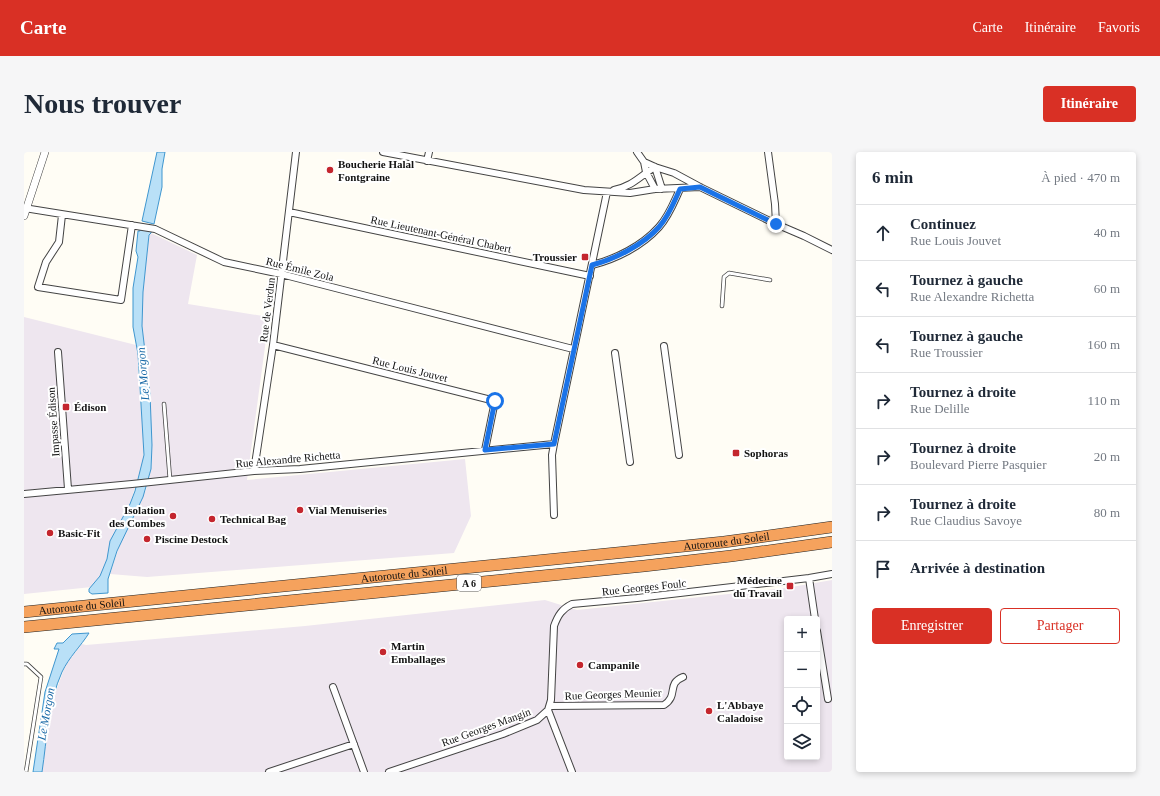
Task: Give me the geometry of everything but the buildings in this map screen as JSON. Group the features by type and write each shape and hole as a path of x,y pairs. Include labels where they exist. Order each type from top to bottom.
{"highway":[{"name":"Autoroute du Soleil","path":"24,612 636,552 724,542 832,527"},
{"name":"Autoroute du Soleil","path":"24,627 644,566 832,542"}],"street":[{"path":"25,211 45,152"},
{"name":"Rue de Verdun","path":"254,471 272,345 296,152"},
{"path":"383,152 584,190 630,193 655,189 700,187"},
{"path":"427,161 429,152"},
{"path":"637,152 644,162 646,172 655,189"},
{"path":"768,152 775,204 776,224"},
{"path":"644,162 672,172 700,187 832,250"},
{"path":"607,192 623,188 636,182 646,172 655,167"},
{"path":"655,167 662,189"},
{"path":"592,265 609,261 643,241 659,227 672,208 680,189"},
{"path":"554,515 552,463 554,444 607,192"},
{"name":"Rue Émile Zola","path":"25,211 133,225 155,230 224,262 281,274 573,349"},
{"name":"Rue Lieutenant-Général Chabert","path":"289,212 590,276"},
{"path":"62,215 59,242 46,262 38,287 121,300 133,225"},
{"name":"Rue Louis Jouvet","path":"272,345 495,401 485,450"},
{"path":"664,346 679,455"},
{"name":"Impasse Édison","path":"58,352 68,490"},
{"path":"615,353 630,462"},
{"name":"Rue Alexandre Richetta","path":"24,494 254,471 300,469 554,444"},
{"name":"Rue Georges Foulc","path":"549,708 554,626 557,618 565,607 572,604 637,598 832,574"},
{"path":"809,578 815,616"},
{"path":"820,650 828,699"},
{"name":"Rue Georges Meunier","path":"549,708 664,705 670,701 673,695 673,685 677,679 683,677"},
{"path":"333,687 364,772"},
{"path":"549,708 572,772"},
{"name":"Rue Georges Mangin","path":"389,772 503,734 537,720 549,708"},
{"path":"269,772 354,744"}],"lane":[{"path":"722,306 724,277 729,273 770,280"},
{"path":"164,404 170,480"},
{"path":"24,664 27,664 41,677 26,772"}],"shaded area":[{"path":"151,233 197,255 188,304 269,317 247,480 465,459 471,516 454,553 147,577 110,574 121,541 146,490 152,464 150,394 142,326 143,292 149,235"},
{"path":"24,317 136,345 138,354 144,445 143,461 130,504 100,576 92,587 24,594"},
{"path":"832,580 832,772 42,772 54,696 66,664 82,644 86,645 305,626 545,600 577,610 786,588"}],"water":[{"path":"157,152 165,152 162,169 162,187 154,224 142,221"},
{"name":"Le Morgon","path":"141,227 152,228 149,235 143,292 142,326 150,394 152,445 151,469 143,497 117,551 108,579 108,593 92,594 89,592 89,589 100,576 107,559 110,541 130,504 135,491 144,455 138,354 133,327 133,288 138,257 136,251 138,231 140,231"},
{"name":"Le Morgon","path":"89,633 68,661 57,684 51,709 42,772 33,772 45,692 59,649 54,649 57,643 63,643 72,634"}],"place":[{"name":"Boucherie Halal Fontgraine","path":"330,170"},
{"name":"Troussier","path":"585,257"},
{"name":"Édison","path":"66,407"},
{"name":"Sophoras","path":"736,453"},
{"name":"Vial Menuiseries","path":"300,510"},
{"name":"Isolation des Combes","path":"173,516"},
{"name":"Technical Bag","path":"212,519"},
{"name":"Basic-Fit","path":"50,533"},
{"name":"Piscine Destock","path":"147,539"},
{"name":"Médecine du Travail","path":"790,586"},
{"name":"Martin Emballages","path":"383,652"},
{"name":"Campanile","path":"580,665"},
{"name":"L'Abbaye Caladoise","path":"709,711"}],"route":[{"path":"495,401 485,450 554,444 592,265 609,261 643,241 659,227 672,208 680,189 700,187 776,224"}]}
